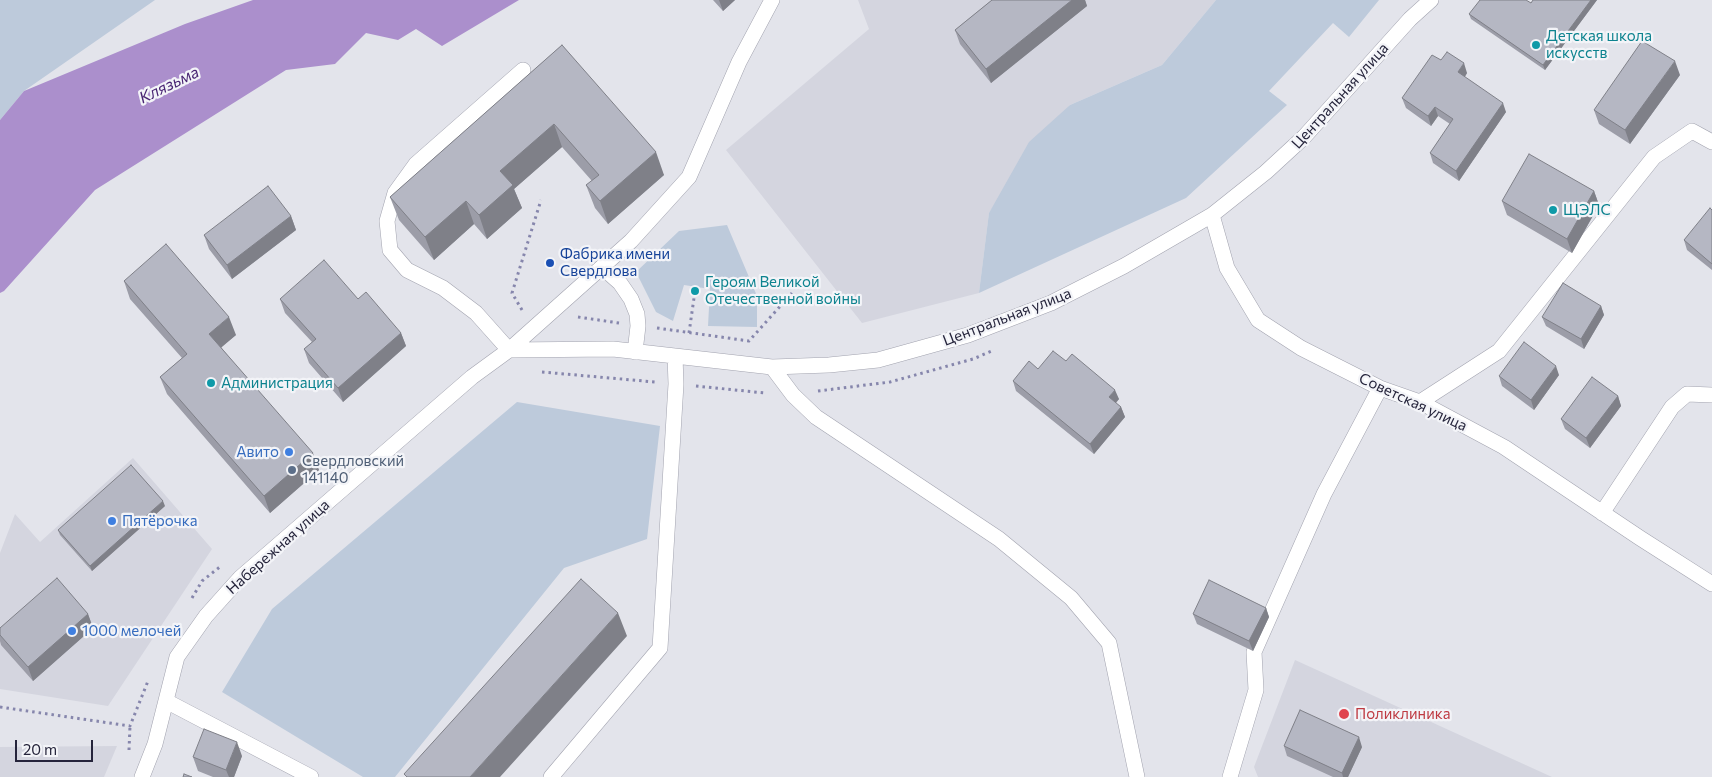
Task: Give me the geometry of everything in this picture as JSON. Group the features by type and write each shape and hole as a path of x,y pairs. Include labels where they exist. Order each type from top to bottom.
{"street":[{"name":"Набережная улица","path":"142,777 155,744 178,657 206,616 240,578 472,377 509,350 602,267 631,240 690,178 739,62 772,0"},
{"name":"Центральная улица","path":"509,350 613,349 772,367 828,365 878,360 968,335 1051,303 1124,266 1212,216 1304,138 1410,19 1430,0"},
{"path":"509,350 476,313 443,288 407,270 390,250 387,221 395,193 416,164 523,70"},
{"path":"1420,402 1499,351 1654,157 1692,132 1712,142"},
{"name":"Советская улица","path":"1212,216 1227,268 1258,320 1301,348 1380,388 1420,402 1504,447 1712,584"},
{"path":"602,267 620,284 632,299 637,314 638,326 635,352"},
{"path":"551,777 660,648 676,384 675,356"},
{"path":"772,367 793,395 816,417 999,539 1071,598 1109,643 1137,777"},
{"path":"1230,777 1256,690 1254,652 1324,494 1380,388"},
{"path":"1602,513 1672,407 1686,394 1712,395"},
{"path":"166,701 311,777"}],"path":[{"path":"523,310 512,293 541,200"},
{"path":"689,333 695,291"},
{"path":"749,341 792,293"}],"shaded area":[{"path":"0,0 155,0 24,91 0,120"},
{"path":"858,0 1216,0 1162,65 1070,105 989,213 979,293 862,323 726,150 869,29"},
{"path":"1216,0 1379,0 1349,37 1333,23 1269,91 1287,105 1186,198 979,293 989,213 1029,142 1070,105 1162,65"},
{"path":"727,225 757,296 757,327 708,326 710,289 684,285 673,321 656,312 636,272 679,231"},
{"path":"517,402 660,426 647,539 564,568 395,777 363,777 222,692 272,609"},
{"path":"133,458 212,549 108,706 0,689 0,553 15,514 40,542"},
{"name":"Поликлиника","path":"1295,660 1552,777 1258,777 1254,767"},
{"path":"117,746 104,777 0,777 0,747"}],"water":[{"name":"Клязьма","path":"253,0 519,0 442,46 416,29 398,40 366,33 335,64 286,70 95,190 4,291 0,293 0,120 24,91 185,24"}],"building":[{"path":"992,0 1072,0 986,69 955,30"},
{"name":"Детская школа искусств","path":"1480,0 1526,0 1531,3 1533,0 1591,0 1543,65 1469,14"},
{"path":"1642,41 1675,61 1625,130 1594,110"},
{"path":"562,45 656,152 600,201 586,185 599,175 554,124 500,171 513,185 479,215 466,201 425,237 390,197"},
{"path":"1447,52 1464,63 1458,72 1503,103 1456,171 1430,153 1453,119 1435,107 1428,116 1402,98 1432,55 1441,60"},
{"name":"ЩЭЛС","path":"1529,154 1594,191 1567,239 1502,201"},
{"path":"268,186 291,216 227,265 204,235"},
{"path":"1710,208 1712,210 1712,264 1684,240"},
{"name":"Администрация","path":"166,244 229,317 209,334 313,453 264,496 160,377 187,354 124,281"},
{"path":"324,260 358,299 366,292 401,333 338,388 304,349 316,339 280,299"},
{"path":"1563,283 1601,306 1581,339 1542,317"},
{"path":"1524,342 1556,366 1531,400 1499,376"},
{"path":"1053,351 1066,361 1072,354 1115,390 1109,397 1121,407 1090,444 1013,381 1029,361 1038,369"},
{"path":"1592,377 1618,396 1586,438 1561,419"},
{"path":"131,465 163,501 90,566 58,530"},
{"path":"57,578 88,614 28,667 0,635 0,628"},
{"path":"581,579 618,613 470,777 407,777 404,774"},
{"path":"1209,580 1266,608 1249,641 1193,614"},
{"path":"1300,710 1359,737 1342,773 1284,746"},
{"path":"204,729 237,742 226,770 193,757"}],"place":[{"name":"Детская школа искусств","path":"1536,45"},
{"name":"ЩЭЛС","path":"1553,210"},
{"name":"Фабрика имени Свердлова","path":"550,263"},
{"name":"Героям Великой Отечественной войны","path":"695,291"},
{"name":"Администрация","path":"211,383"},
{"name":"Авито","path":"289,452"},
{"name":"Свердловский 141140","path":"292,470"},
{"name":"Пятёрочка","path":"112,521"},
{"name":"1000 мелочей","path":"72,631"},
{"name":"Поликлиника","path":"1344,714"}]}
